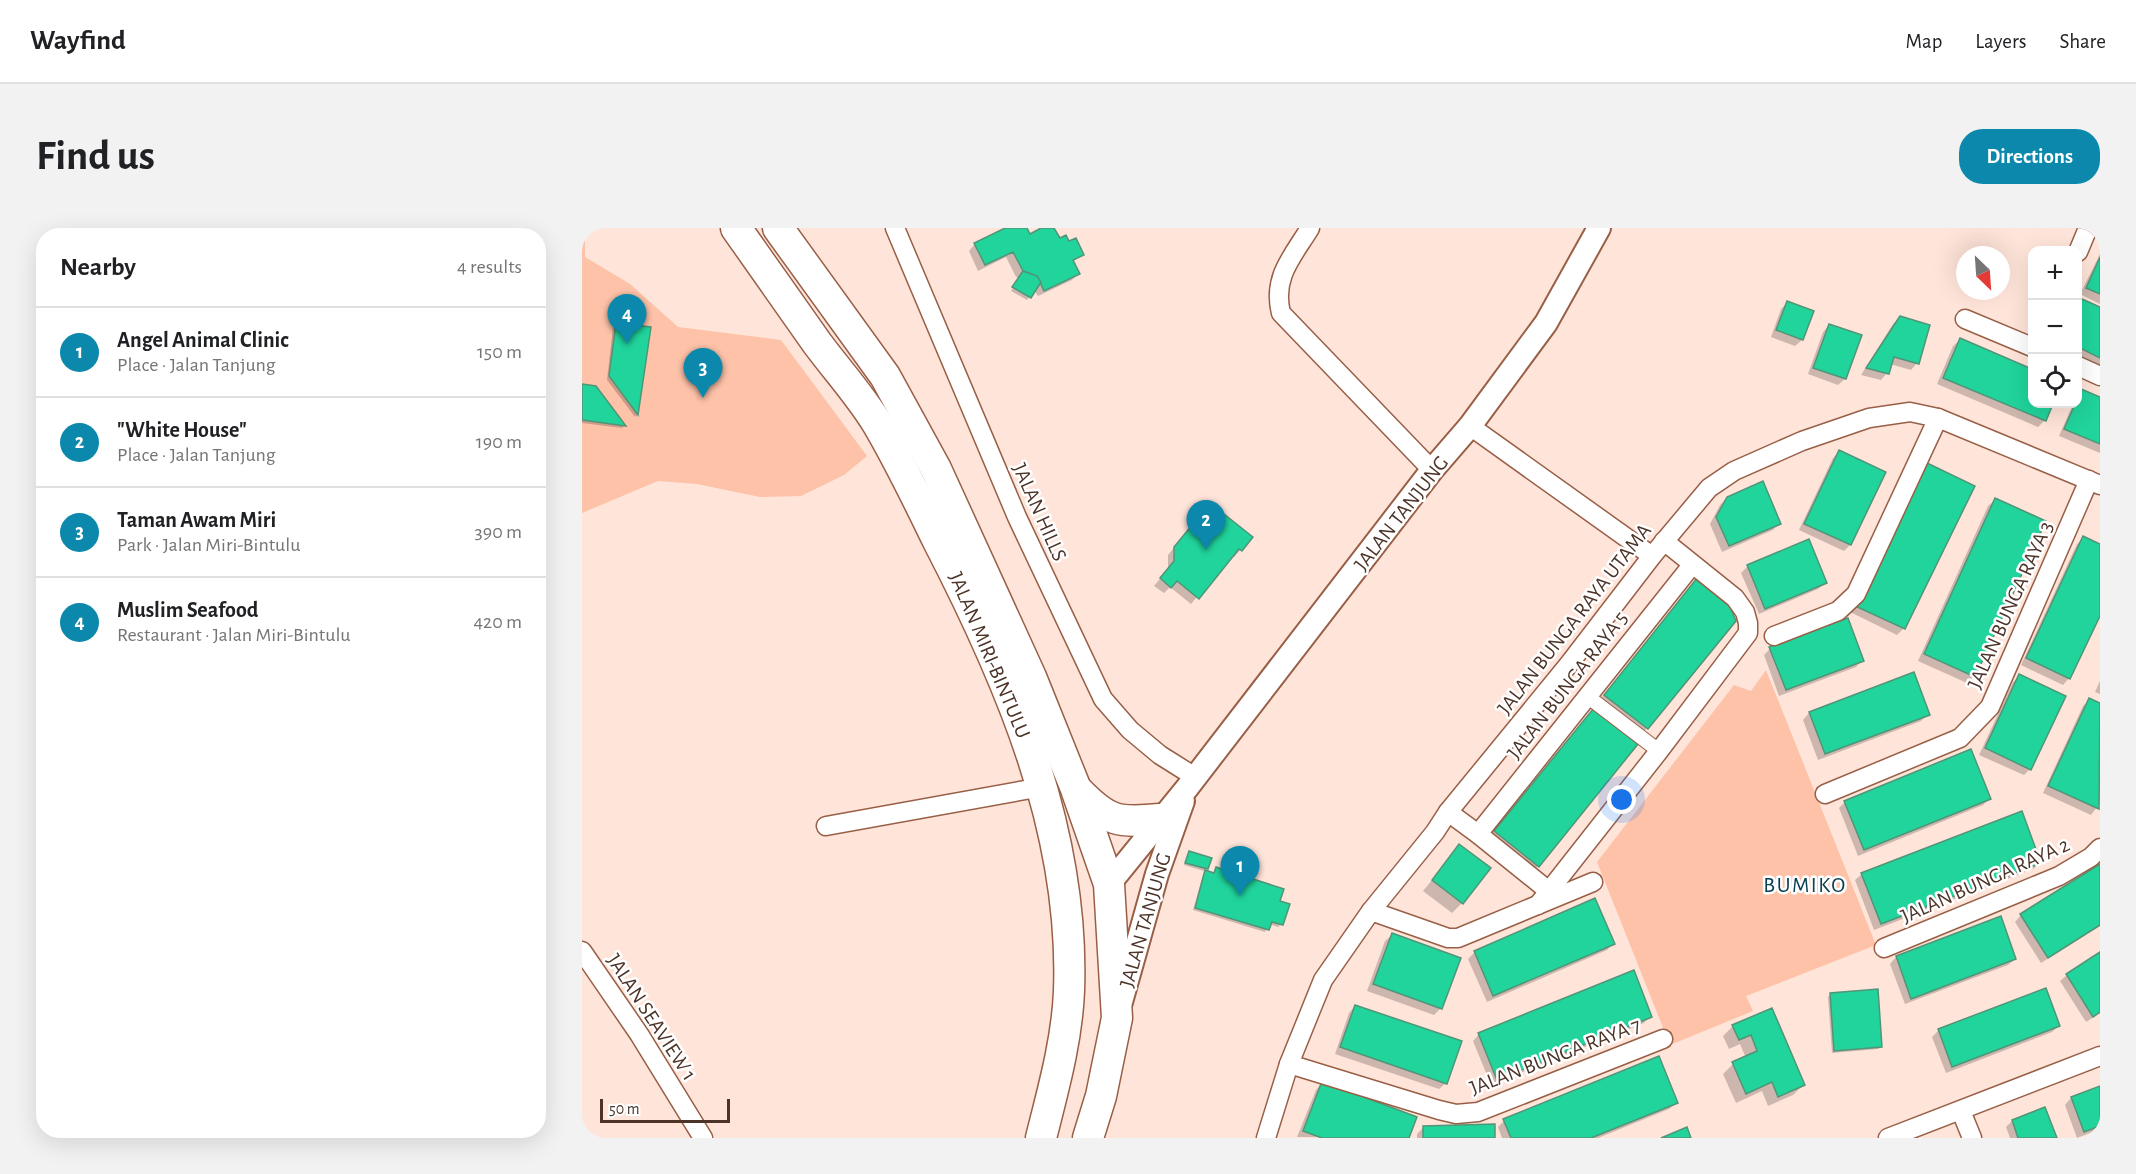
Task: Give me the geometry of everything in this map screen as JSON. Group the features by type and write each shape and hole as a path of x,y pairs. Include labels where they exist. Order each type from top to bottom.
{"highway":[{"name":"JALAN MIRI-BINTULU","path":"736,228 819,345 854,388 896,457 961,584 1021,721 1042,787 1058,857 1067,922 1069,990 1062,1051 1041,1138"},
{"name":"JALAN MIRI-BINTULU","path":"778,228 885,376 936,469 1031,677 1076,789 1109,884 1117,1017 1101,1096 1088,1138"},
{"path":"1076,789 1095,809 1112,818 1133,822 1160,819"},
{"path":"1069,990 1109,884"}],"street":[{"name":"JALAN HILLS","path":"895,228 1022,528 1103,699 1130,730 1191,782"},
{"path":"1310,228 1289,258 1281,278 1279,303 1281,313 1432,470"},
{"name":"JALAN TANJUNG","path":"1109,884 1191,782 1432,470 1470,426 1546,324 1599,228"},
{"path":"2080,246 2088,228"},
{"path":"1965,319 2028,345"},
{"path":"2082,368 2100,376"},
{"name":"JALAN BUNGA RAYA UTAMA","path":"1266,1138 1289,1064 1323,980 1371,911 1435,832 1448,812 1709,488 1734,471 1802,441 1869,418 1910,412 1938,418 2095,483"},
{"path":"1774,636 1838,611 1856,594 1938,418"},
{"path":"1470,426 1652,556"},
{"name":"JALAN BUNGA RAYA 3","path":"1826,794 1960,738 1990,707 2095,483"},
{"path":"1544,899 1748,633 1745,612 1735,598 1664,541"},
{"name":"JALAN BUNGA RAYA 5","path":"1478,834 1692,565"},
{"path":"1587,696 1659,751"},
{"name":"JALAN TANJUNG","path":"1117,1017 1156,874 1191,782"},
{"path":"826,826 1042,787"},
{"path":"1448,812 1478,834 1544,899"},
{"name":"JALAN BUNGA RAYA 2","path":"1884,948 2059,876 2091,857 2100,848"},
{"path":"1371,911 1448,938 1458,938 1544,899 1593,882"},
{"name":"JALAN SEAVIEW 1","path":"582,951 639,1034 703,1138"},
{"name":"JALAN BUNGA RAYA 7","path":"1289,1064 1456,1114 1478,1112 1663,1039"},
{"path":"1888,1138 2100,1056"},
{"path":"1961,1111 1972,1138"}],"shaded area":[{"path":"582,228 585,228 585,257 630,284 678,327 781,340 867,456 844,475 801,496 760,497 697,484 658,481 582,513"},
{"path":"1766,670 1876,945 1746,996 1753,1011 1670,1045 1597,862 1734,685 1751,691"}],"building":[{"path":"1005,228 1027,228 1030,234 1041,228 1054,228 1060,238 1066,235 1069,241 1076,238 1084,255 1073,260 1080,274 1044,291 1037,276 1023,271 1013,252 985,265 974,243"},
{"path":"2100,257 2100,294 2086,288"},
{"path":"1023,271 1037,276 1041,282 1031,298 1012,287"},
{"path":"2082,299 2100,307 2100,358 2082,349"},
{"path":"1787,301 1814,311 1803,340 1776,330"},
{"path":"1900,316 1930,325 1919,364 1894,357 1889,374 1866,368"},
{"path":"616,323 651,327 638,415 609,376"},
{"path":"1829,324 1862,335 1846,379 1813,368"},
{"path":"1960,338 2028,367 2028,408 2051,408 2046,421 1943,378"},
{"path":"582,384 596,386 626,426 582,420"},
{"path":"2082,389 2100,397 2100,444 2064,429 2073,408 2082,408"},
{"path":"1839,450 1886,472 1851,545 1804,524"},
{"path":"1925,462 1975,486 1905,629 1855,606"},
{"path":"1763,481 1781,524 1729,546 1716,517 1727,497"},
{"path":"1995,498 2046,521 1975,677 1924,654"},
{"path":"1210,503 1253,537 1242,551 1239,549 1199,599 1177,581 1171,588 1160,578 1174,561 1174,547"},
{"path":"2083,536 2100,544 2100,616 2070,679 2026,658"},
{"path":"1809,539 1827,583 1765,609 1747,565"},
{"path":"1697,578 1727,599 1736,621 1648,729 1604,695"},
{"path":"1848,618 1864,661 1786,690 1769,647"},
{"path":"1914,672 1930,715 1825,754 1809,712"},
{"path":"2019,674 2066,696 2031,770 1985,748"},
{"path":"2089,698 2100,703 2099,809 2048,786"},
{"path":"1593,709 1638,744 1539,867 1494,831"},
{"path":"1971,749 1991,799 1864,850 1844,801"},
{"path":"2022,811 2041,863 1881,924 1861,873"},
{"path":"1459,844 1491,868 1463,904 1432,880"},
{"path":"1189,851 1212,858 1208,869 1185,863"},
{"path":"2100,864 2100,925 2048,958 2020,914"},
{"path":"1216,867 1284,889 1280,901 1290,904 1283,925 1272,922 1269,930 1195,908 1205,870 1214,873"},
{"path":"1595,898 1615,944 1493,996 1474,951"},
{"path":"2001,916 2016,959 1911,999 1896,956"},
{"path":"1392,933 1461,958 1442,1009 1373,984"},
{"path":"2100,952 2100,1012 2093,1017 2066,974"},
{"path":"1634,970 1652,1017 1497,1080 1478,1033"},
{"path":"2046,988 2060,1026 1952,1067 1938,1029"},
{"path":"1878,989 1882,1047 1834,1051 1830,993"},
{"path":"1355,1005 1462,1041 1447,1084 1340,1047"},
{"path":"1772,1008 1805,1085 1778,1097 1772,1082 1746,1094 1732,1062 1757,1051 1751,1035 1739,1040 1732,1025"},
{"path":"1659,1056 1678,1103 1591,1138 1511,1138 1503,1119"},
{"path":"1322,1081 1417,1117 1409,1138 1322,1138 1303,1131"},
{"path":"2100,1086 2100,1126 2084,1132 2071,1097"},
{"path":"2045,1107 2057,1138 2018,1138 2012,1120"},
{"path":"1495,1124 1495,1138 1423,1138 1423,1126"},
{"path":"1687,1127 1691,1138 1661,1138"}],"place":[{"name":"Muslim Seafood","path":"627,344"},
{"name":"Taman Awam Miri","path":"703,398"},
{"name":"\"White House\"","path":"1206,550"},
{"name":"Angel Animal Clinic","path":"1240,896"}],"district":[{"name":"BUMIKO","path":"1805,884"}]}
